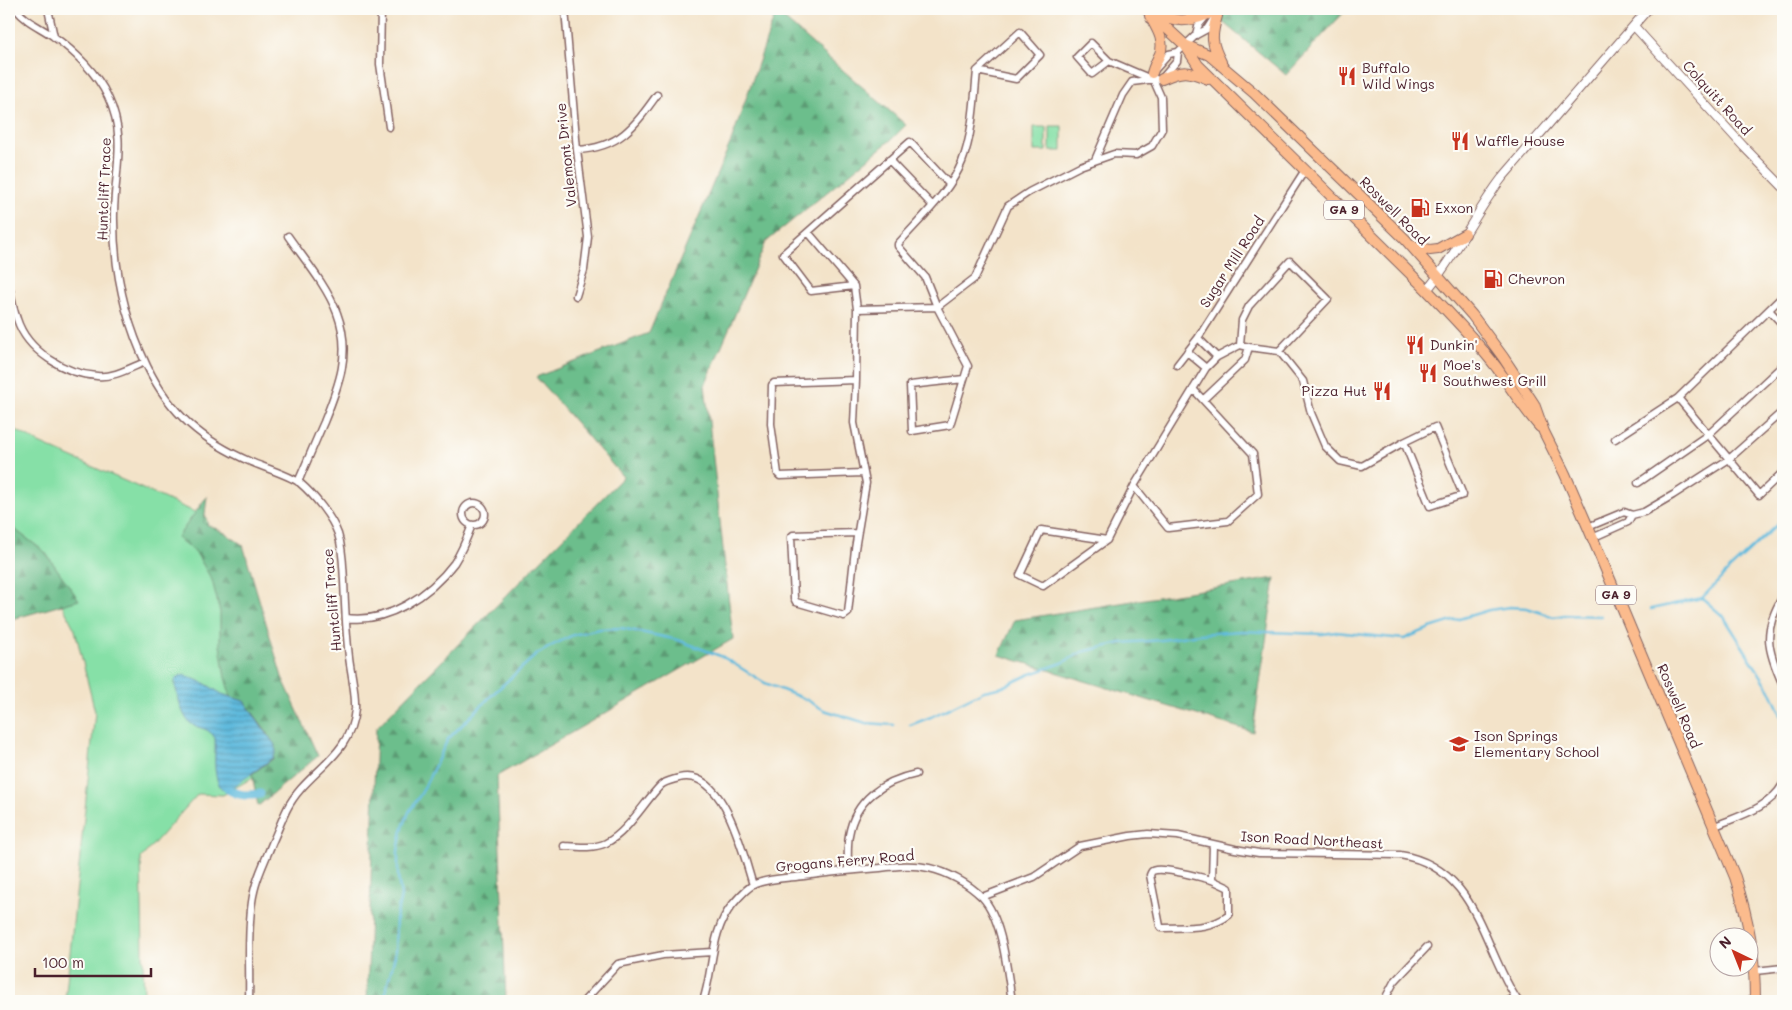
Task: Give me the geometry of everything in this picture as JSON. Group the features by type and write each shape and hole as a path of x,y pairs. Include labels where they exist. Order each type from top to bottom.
{"main road":[{"path":"1146,9 1165,18 1182,21 1192,20 1214,12 1212,40 1214,50 1224,68"},
{"path":"1146,9 1163,40 1156,77 1177,72 1196,74 1215,82"},
{"name":"Roswell Road","path":"1146,9 1181,49 1427,290 1491,360 1525,411 1544,432"},
{"name":"Roswell Road","path":"1181,49 1209,55 1286,124 1411,246 1472,315 1508,364 1534,404 1544,432 1565,474 1715,826 1735,877 1749,928"},
{"path":"1411,246 1430,250 1438,249 1464,234"},
{"name":"Roswell Road","path":"1755,978 1755,1001"}],"street":[{"name":"Huntcliff Trace","path":"16,9 30,23 54,37 83,62 107,95 116,116 120,145 114,209 116,259 126,310 145,362 155,383 182,418 198,432 230,453 298,482 320,505 332,521 338,535 342,553 355,714 351,728 338,753 299,792 288,806 258,878 252,899 249,1001"},
{"path":"48,9 54,37"},
{"path":"381,9 380,64 389,127"},
{"name":"Valemont Drive","path":"565,9 577,150 588,237 584,270 576,296"},
{"path":"1427,290 1439,276 1485,201 1502,178 1648,9"},
{"path":"857,310 938,307 975,278 1008,206 1029,192 1095,160 1114,154 1136,155 1152,146 1162,129 1160,97 1156,77 1169,54 1181,49 1196,35 1207,29 1214,12"},
{"name":"Colquitt Road","path":"1634,26 1783,187"},
{"path":"964,379 911,384 913,432 950,424 964,379 968,366 925,277 898,244 949,184 961,164 968,142 977,71 1020,32 1040,55 1016,79 977,71"},
{"path":"1108,61 1092,74 1077,57 1091,43 1108,61 1156,77"},
{"path":"1095,160 1123,96 1132,82 1156,77 1177,61 1181,49"},
{"path":"577,150 600,147 621,137 636,124 657,96"},
{"path":"854,286 811,291 783,254 911,142 949,184"},
{"path":"889,160 932,205"},
{"name":"Sugar Mill Road","path":"1177,365 1198,338 1305,170"},
{"path":"808,232 854,286 857,310 854,423 866,483 857,533 848,613 844,616 796,602 794,598 791,537 793,535 857,533"},
{"path":"288,236 337,312 343,334 344,354 342,374 337,390 298,482"},
{"path":"1240,345 1242,320 1250,306 1290,261 1328,299 1279,352"},
{"path":"9,286 17,321 32,346 62,366 98,376 114,374 145,362"},
{"path":"1615,439 1678,398 1783,296"},
{"path":"1769,310 1783,325"},
{"path":"1198,338 1217,357"},
{"path":"1107,540 1041,530 1020,575 1043,586 1107,540 1134,486 1206,368 1217,357 1240,345 1279,352 1303,381 1311,413 1325,446 1340,461 1362,466 1404,442 1435,427 1463,495 1430,506 1404,442"},
{"path":"1204,399 1245,360 1249,347"},
{"path":"1187,352 1206,368"},
{"path":"1638,483 1709,434 1783,365"},
{"path":"856,380 774,383 772,385 770,424 778,474 780,476 863,474"},
{"path":"1134,486 1168,528 1228,521 1258,494 1253,454 1193,389"},
{"path":"1678,398 1759,495 1783,472"},
{"path":"1588,527 1624,512 1632,515 1651,508 1729,459 1783,411"},
{"path":"1592,538 1628,522 1632,515"},
{"path":"346,618 358,620 383,614 405,606 423,594 440,579 454,562 472,525"},
{"path":"1783,596 1774,612 1769,644 1772,660 1783,685"},
{"path":"848,870 849,834 861,806 872,793 885,784 901,777 916,774"},
{"path":"564,846 590,847 607,842 619,833 663,784 676,779 692,777 709,787 730,815 753,885"},
{"path":"1715,826 1769,801 1783,784"},
{"name":"Ison Road Northeast","path":"982,897 1034,877 1080,846 1148,834 1178,836 1259,853 1400,856 1420,860 1447,876 1467,898 1477,914 1517,999"},
{"path":"1212,880 1213,844"},
{"name":"Grogans Ferry Road","path":"703,1001 708,988 713,952 722,922 732,904 753,885 776,879 848,870 904,866 928,868 944,873 958,879 982,897 1000,931 1012,1001"},
{"path":"1154,870 1164,870 1212,880 1229,888 1229,915 1223,920 1205,926 1162,928 1160,926 1151,872 1154,870"},
{"path":"1384,1001 1394,982 1428,948"},
{"path":"584,1001 618,964 662,955 713,952"},
{"path":"1760,971 1783,968"},
{"path":"1508,1001 1517,999"}],"green space":[{"path":"1207,9 1347,9 1286,75"},
{"path":"776,12 906,125 892,139 766,242 705,385 733,639 497,776 506,1001 367,1001 376,728 623,477 536,377 649,333 732,139"},
{"path":"1050,126 1062,126 1062,151 1050,151"},
{"path":"1034,127 1046,127 1046,151 1034,151"},
{"path":"9,426 39,443 206,517 240,689 279,747 277,758 262,772 223,795 198,794 141,858 144,1001 65,1001 95,712 75,630 29,540 9,531"},
{"path":"207,496 204,523 225,533 243,545 282,677 318,756 258,806 252,774 274,758 268,733 244,701 231,697 225,678 220,645 220,612 212,580 195,551 177,538"},
{"path":"9,525 45,552 79,600 9,620"},
{"path":"1275,578 1253,732 999,655 1015,620"}],"water":[{"path":"184,675 204,683 222,694 244,701 275,745 276,752 273,758 233,787 223,790 219,785 215,772 215,738 213,735 195,726 184,714 175,686 175,680 179,676"}],"waterway":[{"path":"1651,609 1702,598 1783,519"},
{"path":"1702,598 1724,617 1770,690 1783,719"},
{"path":"910,725 984,691 1003,687 1028,675 1062,663 1082,652 1121,643 1240,631 1322,634 1336,632 1404,639 1459,619 1489,610 1510,607 1527,608 1554,617 1564,615 1601,616"},
{"path":"383,1001 395,956 396,918 401,896 398,877 398,851 402,830 409,812 422,792 448,739 495,692 536,655 553,645 573,635 599,629 621,628 678,640 723,657 765,683 807,700 824,710 866,723 894,725"},
{"path":"228,789 243,795 260,794"}],"place":[{"name":"Buffalo Wild Wings","path":"1347,76"},
{"name":"Waffle House","path":"1460,141"},
{"name":"Exxon","path":"1420,208"},
{"name":"Chevron","path":"1493,279"},
{"name":"Dunkin'","path":"1415,345"},
{"name":"Moe's Southwest Grill","path":"1428,373"},
{"name":"Pizza Hut","path":"1382,391"},
{"name":"Ison Springs Elementary School","path":"1459,744"}]}
